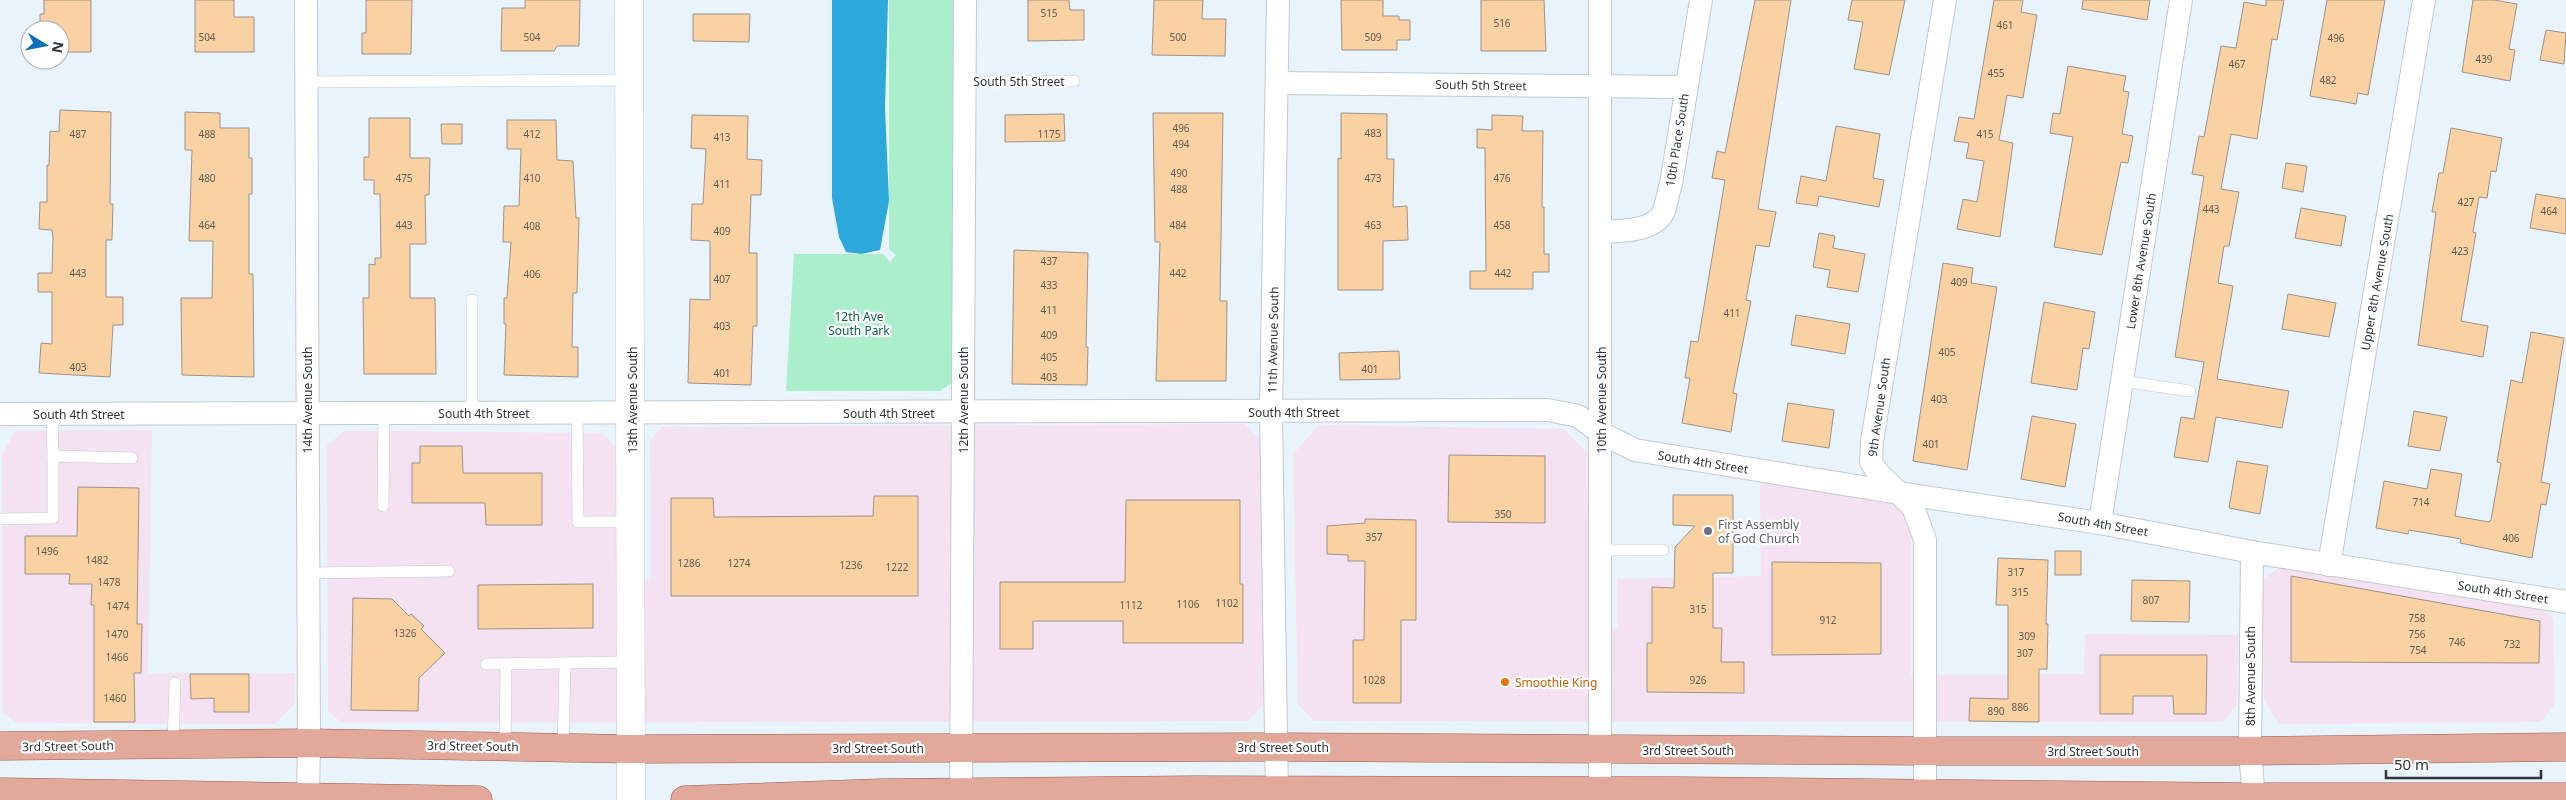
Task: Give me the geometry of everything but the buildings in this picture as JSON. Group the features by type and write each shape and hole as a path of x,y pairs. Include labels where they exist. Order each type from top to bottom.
{"main road":[{"name":"3rd Street South","path":"0,746 309,743 631,749 1277,747 1924,751 2250,751 2566,747"},
{"path":"0,792 146,798 478,800"},
{"path":"685,800 961,796 2566,797"}],"street":[{"name":"14th Avenue South","path":"306,0 308,799"},
{"name":"13th Avenue South","path":"629,0 632,412 631,800"},
{"name":"12th Avenue South","path":"961,796 965,0"},
{"name":"11th Avenue South","path":"1277,796 1271,412 1278,0"},
{"name":"10th Avenue South","path":"1600,0 1600,795"},
{"name":"10th Place South","path":"1600,232 1629,230 1655,223 1664,211 1701,0"},
{"name":"9th Avenue South","path":"1925,796 1925,540 1914,507 1898,493 1871,462 1872,441 1945,0"},
{"name":"Lower 8th Avenue South","path":"2100,523 2181,0"},
{"name":"Upper 8th Avenue South","path":"2329,564 2424,0"},
{"name":"South 5th Street","path":"1277,83 1685,87"},
{"name":"South 4th Street","path":"0,414 1548,410 1578,416 1601,433 1635,450 1898,493 2100,523 2252,552 2566,602"},
{"name":"8th Avenue South","path":"2252,552 2250,751 2254,798"}],"lane":[{"path":"307,82 630,80"},
{"name":"South 5th Street","path":"964,82 1074,81"},
{"path":"472,300 472,413"},
{"path":"2122,381 2190,391"},
{"path":"577,413 578,522 632,522"},
{"path":"0,519 53,518 52,414"},
{"path":"383,506 384,414"},
{"path":"53,456 132,458"},
{"path":"1601,550 1663,550"},
{"path":"308,573 449,571"},
{"path":"486,664 632,662"},
{"path":"563,748 566,663"},
{"path":"505,747 506,664"},
{"path":"174,744 175,683"}],"shaded area":[{"path":"1245,424 1262,441 1264,704 1248,721 342,723 328,711 327,445 345,431 602,433 616,447 618,580 651,579 650,441 662,427"},
{"path":"1319,425 1564,429 1587,452 1589,628 1618,628 1617,579 1761,576 1760,481 1892,504 1911,521 1911,675 2084,674 2085,634 2238,635 2237,705 2223,722 1314,721 1298,705 1293,454"},
{"path":"152,430 148,673 295,673 294,705 275,724 16,723 3,712 2,455 15,431"},
{"path":"2283,565 2540,605 2553,619 2555,704 2541,722 2279,724 2264,700 2263,579"}],"green space":[{"name":"12th Ave South Park","path":"889,0 959,0 958,379 940,391 786,391 794,254 883,254 890,262 896,255 889,249"}],"water":[{"path":"832,0 888,0 885,108 889,201 880,250 861,254 846,252 839,237 832,198"}],"place":[{"name":"First Assembly of God Church","path":"1708,531"},
{"name":"Smoothie King","path":"1505,682"}]}
